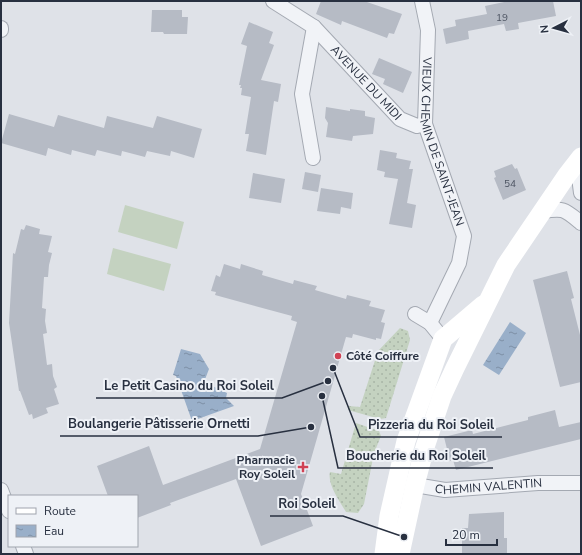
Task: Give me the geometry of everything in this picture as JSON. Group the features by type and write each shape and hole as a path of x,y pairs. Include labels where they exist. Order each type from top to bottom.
{"street":[{"name":"AVENUE DU MIDI","path":"273,1 314,27 400,119 417,126 425,124"},
{"name":"VIEUX CHEMIN DE SAINT-JEAN","path":"422,1 428,30 425,124 464,236 459,263 430,323"},
{"path":"313,158 302,94 314,27"},
{"path":"579,159 581,193"},
{"path":"400,554 425,447 442,396 506,265 579,159"},
{"path":"543,211 561,209 581,223"},
{"path":"384,554 396,480 406,441 443,339 490,299"},
{"path":"415,314 430,323 443,339 458,345 443,379 442,396"},
{"name":"CHEMIN VALENTIN","path":"396,480 445,490 538,484 581,483"},
{"path":"1,490 8,508"}],"green space":[{"path":"125,205 184,222 177,249 118,232"},
{"path":"113,248 171,264 164,291 107,274"},
{"path":"400,328 408,331 410,340 386,418 380,419 348,410 349,406 360,407 378,351"},
{"path":"356,423 379,431 381,436 374,453 364,504 358,513 346,512 330,482 330,472 341,474"}],"water":[{"path":"510,322 526,333 499,375 483,365"},
{"path":"181,349 200,354 209,369 204,382 227,393 226,398 234,406 192,421 176,376 173,375"}],"building":[{"path":"321,1 364,1 402,14 394,34 389,33 387,38 342,21 341,25 316,14"},
{"path":"509,1 553,1 556,16 518,23 519,29 506,31 504,24 468,31 469,39 446,44 443,29 456,26 455,20 487,14 485,6"},
{"path":"152,10 182,10 182,17 188,17 187,34 164,34 163,32 151,32"},
{"path":"249,22 273,32 269,43 274,45 261,80 281,84 278,102 274,101 266,155 246,151 249,134 245,134 251,97 241,95 242,88 240,88 241,85 239,85 247,46 241,44"},
{"path":"379,58 412,72 403,93 383,84 385,79 372,74"},
{"path":"326,107 350,111 350,109 365,111 365,116 375,118 373,134 353,136 352,141 326,137 328,123 325,118"},
{"path":"9,114 54,127 58,115 104,128 107,116 153,128 157,116 202,129 194,158 171,151 170,156 147,151 145,157 122,151 121,156 97,150 95,156 72,150 71,155 48,148 46,156 1,143"},
{"path":"380,150 397,153 396,158 411,161 409,169 413,169 407,203 416,205 412,228 389,224 398,179 384,177 385,172 377,170"},
{"path":"512,164 515,169 517,168 526,190 503,200 494,178 496,177 494,171"},
{"path":"305,172 321,175 318,192 302,189"},
{"path":"253,173 285,179 281,203 249,198"},
{"path":"321,188 353,193 351,209 341,207 340,214 317,211"},
{"path":"26,225 40,229 39,234 52,236 48,252 52,253 48,277 44,277 42,308 46,309 45,321 47,333 43,334 47,365 52,364 53,376 57,387 54,389 59,404 46,408 48,413 33,419 32,414 29,415 19,391 9,323 13,253 15,254 21,229 24,230"},
{"path":"224,264 240,269 241,264 263,271 262,275 293,284 294,280 317,286 315,290 346,299 347,295 371,301 369,306 385,310 381,322 385,323 381,339 376,338 376,340 353,334 352,338 346,337 301,494 313,526 261,546 236,479 170,503 171,505 138,518 138,495 108,495 97,466 149,446 163,485 260,449 297,322 291,320 292,316 215,295 216,292 211,291 216,275 220,277"},
{"path":"567,271 574,298 571,299 581,339 581,382 560,387 533,280"},
{"path":"555,410 559,427 581,422 581,439 456,470 453,460 450,461 444,437 472,430 473,434 528,420 528,417"},
{"path":"504,512 504,538 507,538 507,554 462,554 462,528 468,528 469,514"}],"place":[{"name":"Côté Coiffure","path":"338,356"},
{"name":"Pizzeria du Roi Soleil","path":"333,368"},
{"name":"Le Petit Casino du Roi Soleil","path":"328,381"},
{"name":"Boucherie du Roi Soleil","path":"322,396"},
{"name":"Boulangerie Pâtisserie Ornetti","path":"311,427"},
{"name":"Pharmacie Roy Soleil","path":"303,467"},
{"name":"Roi Soleil","path":"404,537"}]}
